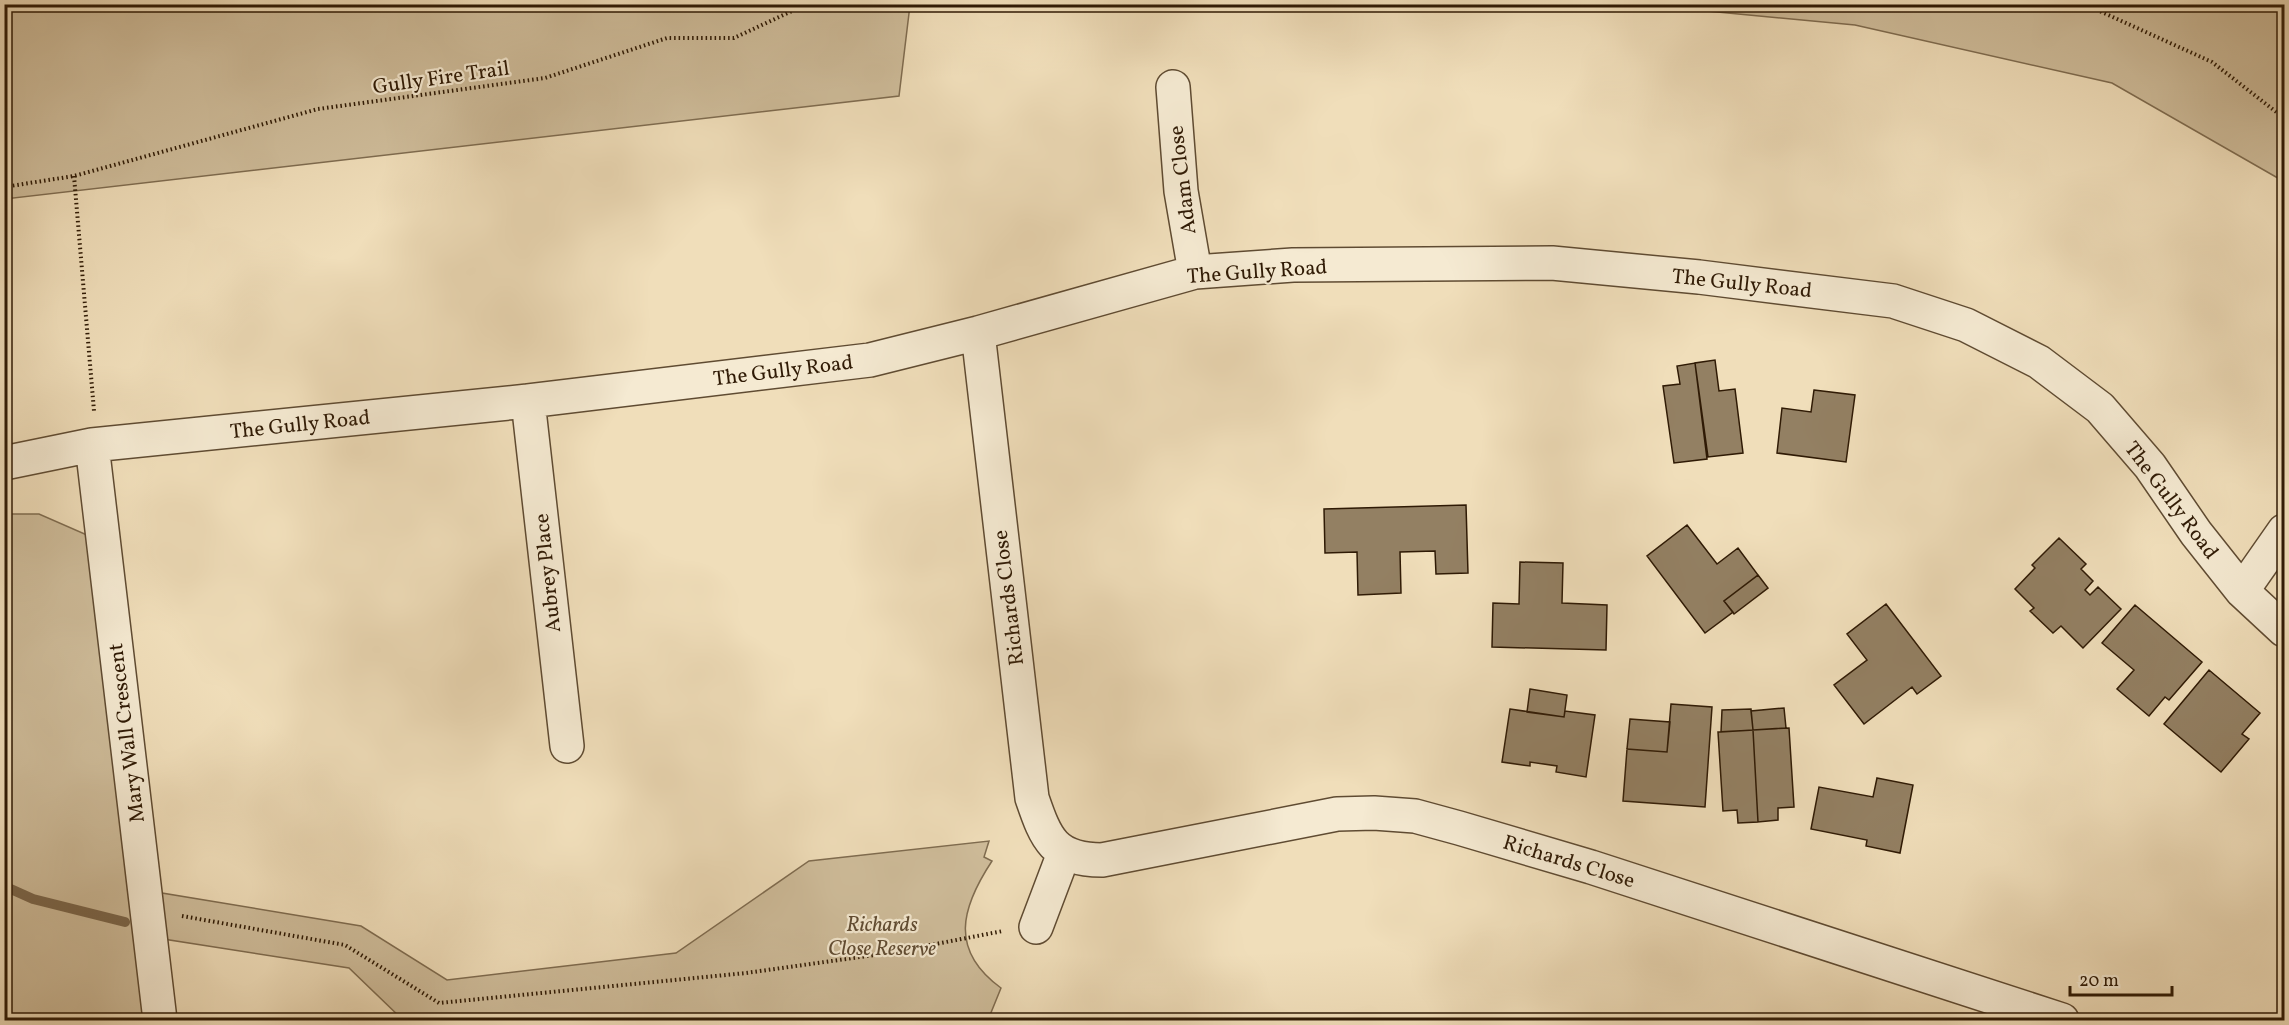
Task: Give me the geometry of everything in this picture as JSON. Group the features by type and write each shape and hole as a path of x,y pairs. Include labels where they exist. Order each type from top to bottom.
{"street":[{"name":"Adam Close","path":"1173,87 1181,191 1195,272"},
{"name":"The Gully Road","path":"4,463 92,445 528,401 870,360 978,333 1195,272 1293,265 1552,263 1699,277 1893,301 1966,325 2018,351 2039,362 2100,408 2150,466 2196,533 2241,591 2284,630"},
{"name":"Richards Close","path":"978,333 1032,798 1043,833 1064,853 1082,860 1102,860 1337,814 1374,813 1415,816 1591,867 2062,1020"},
{"name":"Aubrey Place","path":"528,401 567,746"},
{"name":"Mary Wall Crescent","path":"92,445 159,1020"},
{"path":"2241,591 2284,531"},
{"path":"1036,927 1064,853"}],"path":[{"name":"Gully Fire Trail","path":"4,187 74,176 318,109 545,78 667,38 734,38 807,4"},
{"path":"2084,4 2212,62 2284,118"},
{"path":"74,176 94,412 92,445"},
{"path":"147,910 345,945 439,1003 746,973 889,953 995,932 1036,927"}],"green space":[{"path":"4,5 910,5 899,96 5,199"},
{"path":"1644,5 2284,5 2283,181 2112,83 1855,25"},
{"name":"Richards Close Reserve","path":"4,514 39,514 103,542 144,890 361,926 447,980 676,953 809,861 989,841 984,857 992,861 973,895 965,928 967,944 973,959 984,974 1001,988 988,1020 403,1020 349,968 150,937 160,1020 5,1020"}],"building":[{"path":"1715,360 1719,391 1735,389 1743,453 1708,457 1695,363"},
{"path":"1695,363 1707,459 1674,463 1663,386 1680,384 1677,366"},
{"path":"1814,390 1855,395 1846,462 1777,453 1782,408 1811,412"},
{"path":"1466,505 1468,573 1436,574 1435,551 1400,552 1401,593 1358,595 1357,552 1325,553 1324,509"},
{"path":"1687,525 1717,564 1738,548 1758,575 1724,601 1733,612 1705,633 1647,556"},
{"path":"2059,538 2086,564 2081,569 2093,581 2085,590 2090,595 2098,587 2121,609 2083,648 2061,626 2053,633 2030,611 2034,608 2015,589 2035,568 2032,565"},
{"path":"1520,562 1563,563 1562,603 1607,605 1606,650 1492,647 1493,603 1519,604"},
{"path":"1758,575 1768,588 1734,614 1724,601"},
{"path":"1886,604 1941,676 1917,694 1912,687 1864,724 1834,685 1867,660 1847,634"},
{"path":"2135,605 2202,662 2169,700 2165,697 2149,716 2117,689 2134,670 2102,643"},
{"path":"2209,670 2260,713 2242,734 2249,739 2221,772 2164,724"},
{"path":"1530,689 1567,695 1564,717 1527,712"},
{"path":"1671,704 1712,707 1705,807 1623,801 1627,749 1667,752"},
{"path":"1784,708 1786,728 1753,730 1751,711"},
{"path":"1510,709 1564,717 1565,711 1595,715 1586,777 1556,772 1557,766 1530,762 1530,766 1502,762"},
{"path":"1751,709 1753,730 1721,732 1722,710"},
{"path":"1630,719 1670,722 1667,752 1627,749"},
{"path":"1789,728 1794,807 1778,808 1778,820 1758,822 1753,730"},
{"path":"1753,730 1758,822 1738,823 1737,810 1723,811 1718,732"},
{"path":"1877,778 1913,785 1900,853 1866,846 1867,840 1811,829 1819,787 1873,797"}],"waterway":[{"path":"4,886 33,899 125,922"}]}
